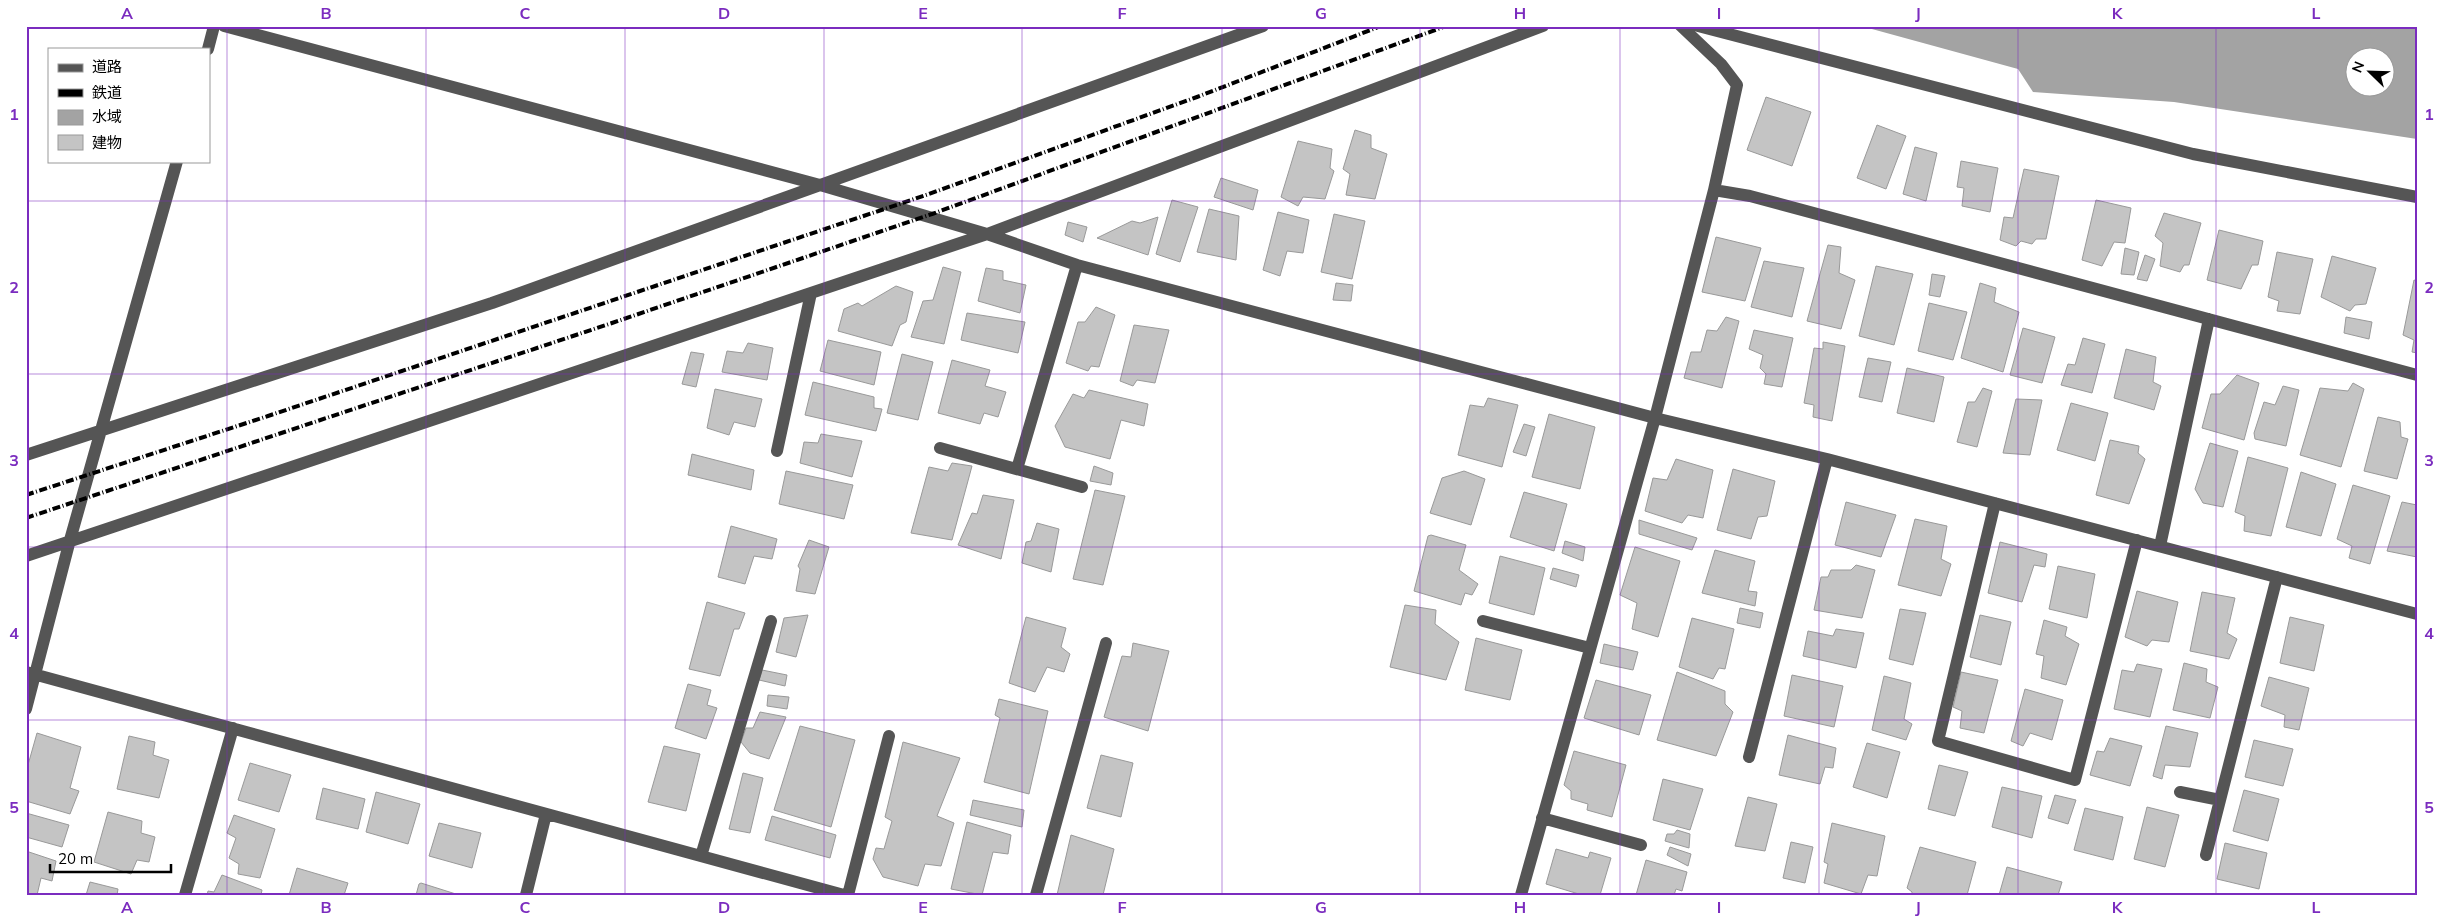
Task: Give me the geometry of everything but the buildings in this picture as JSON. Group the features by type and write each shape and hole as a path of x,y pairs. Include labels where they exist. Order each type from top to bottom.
{"street":[{"path":"208,48 214,26"},
{"path":"224,26 820,185 987,234 1077,265 1655,418 1995,502 2417,614"},
{"path":"26,455 492,303 1263,26"},
{"path":"26,556 987,234 1543,26"},
{"path":"1521,895 1655,418 1714,190 1737,85 1721,64 1681,26"},
{"path":"1698,26 2193,154 2417,197"},
{"path":"26,710 31,673 102,430 177,162"},
{"path":"1714,190 1750,196 2417,375"},
{"path":"1017,469 1077,265"},
{"path":"777,451 811,293"},
{"path":"2160,546 2209,320"},
{"path":"940,448 1082,487"},
{"path":"1749,757 1827,459"},
{"path":"1995,502 1938,741 2075,780 2137,540"},
{"path":"2206,855 2277,577"},
{"path":"701,856 771,621"},
{"path":"1483,621 1590,648"},
{"path":"1036,895 1106,643"},
{"path":"31,673 846,895 889,736"},
{"path":"185,895 233,728"},
{"path":"2180,792 2220,800"},
{"path":"526,895 546,814"},
{"path":"1542,818 1641,845"}],"water":[{"path":"1861,26 2417,26 2417,139 2174,102 2033,92 2018,69"}],"railway":[{"path":"26,495 268,416 929,194 1197,97 1381,26"},
{"path":"26,518 612,323 932,214 1446,26"}]}
